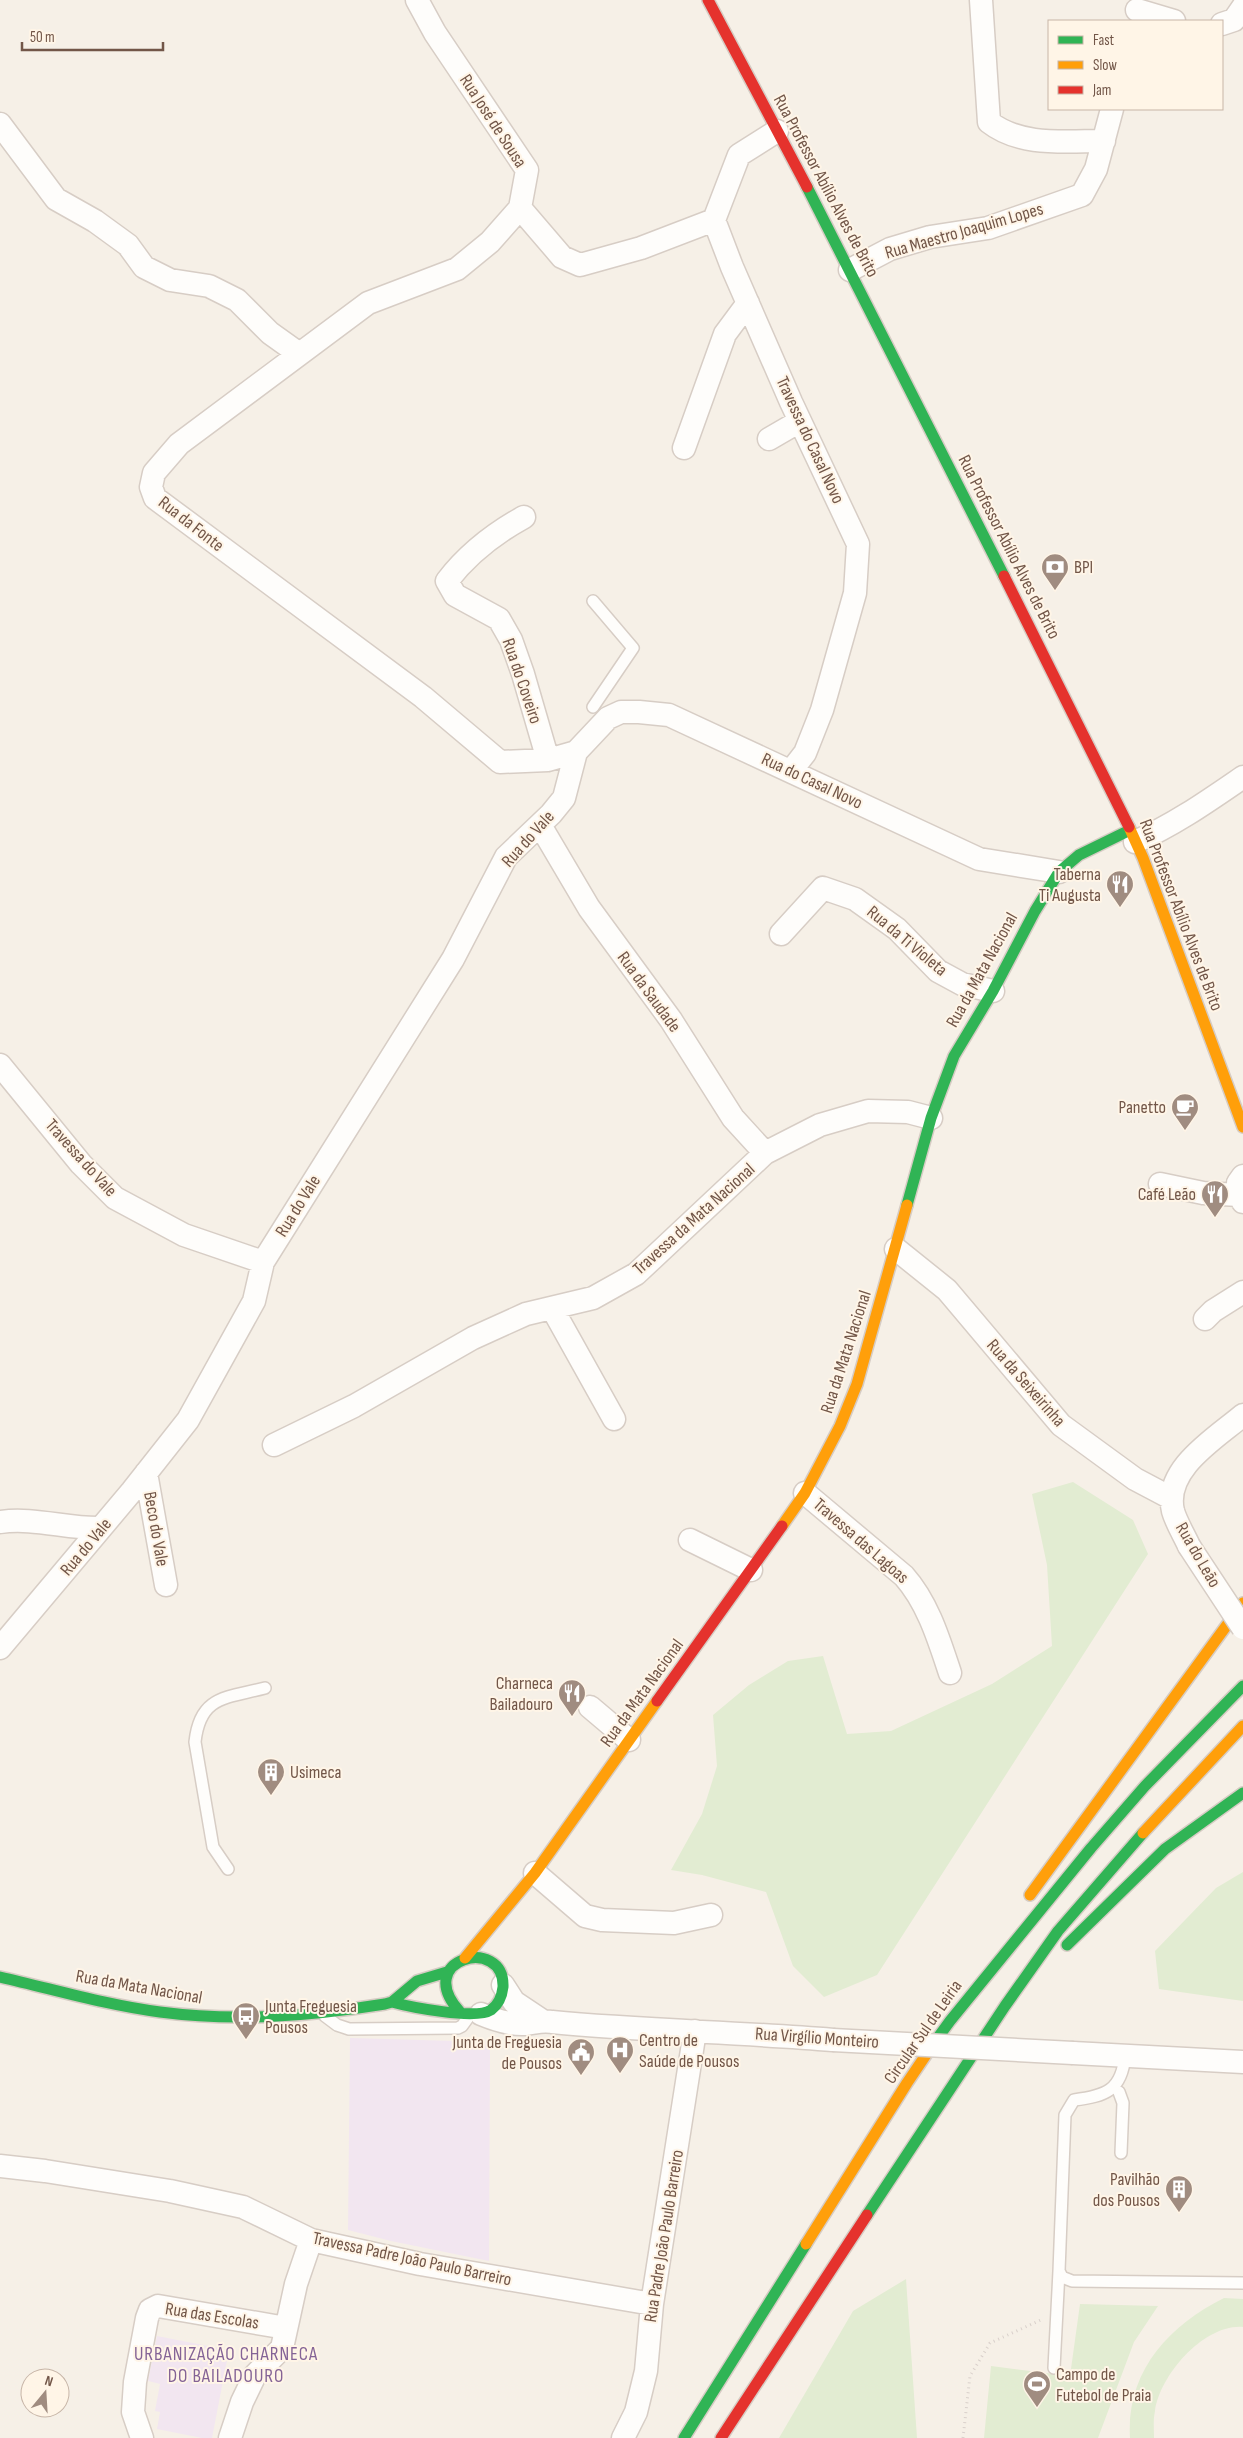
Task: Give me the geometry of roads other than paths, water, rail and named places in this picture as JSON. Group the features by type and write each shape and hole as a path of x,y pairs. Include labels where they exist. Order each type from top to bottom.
{"main road":[{"name":"Rua Professor Abílio Alves de Brito","path":"708,0 850,270 1108,782 1132,836 1243,1126"},
{"name":"Rua da Mata Nacional","path":"392,2002 417,1981 448,1972 453,1965 465,1958 500,1918 535,1873 805,1493 850,1405 896,1249 931,1118 954,1056 994,991 1035,911 1059,872 1079,855 1132,836"},
{"path":"1022,1906 1243,1603"},
{"name":"Circular Sul de Leiria","path":"684,2438 907,2083 978,1983 1145,1786 1243,1686"},
{"path":"721,2438 1005,2006 1058,1931 1120,1856 1243,1726"},
{"path":"1005,2006 1165,1849 1243,1793"},
{"path":"448,1972 444,1980 447,1998 470,2014 494,2006 499,2000 498,1943 500,1918"},
{"path":"465,1958 480,1957 500,1976"},
{"path":"978,1983 985,1961"},
{"name":"Rua da Mata Nacional","path":"0,1977 142,2009 181,2015 244,2018 322,2013 392,2002 434,2011 470,2014"}],"street":[{"name":"Rua José de Sousa","path":"417,0 435,33 527,170 520,208"},
{"path":"981,0 989,122 1001,132 1018,138 1104,142"},
{"path":"1223,24 1234,20 1243,7"},
{"path":"1137,10 1171,20"},
{"name":"Rua Maestro Joaquim Lopes","path":"850,270 890,249 930,237 988,228 1082,195 1096,169 1112,110"},
{"path":"0,124 56,199 95,221 128,245 144,267 170,280 209,286 237,300 270,334 298,353"},
{"path":"520,208 562,257 580,265 641,248 714,220 739,155 777,130"},
{"name":"Rua da Fonte","path":"520,208 490,242 457,269 368,303 298,353 179,444 154,473 151,487 155,498 422,697 500,762 516,763 548,760 576,752"},
{"name":"Travessa do Casal Novo","path":"714,220 800,421 858,544 855,593 824,703 804,753 790,771"},
{"path":"684,448 725,334 748,303"},
{"path":"769,439 800,421"},
{"name":"Rua do Coveiro","path":"524,517 500,530 455,570 447,581 455,595 499,619 510,640 523,674 548,760"},
{"name":"Rua do Casal Novo","path":"576,752 608,718 621,712 669,715 979,859 1059,872"},
{"name":"Rua do Vale","path":"0,1648 101,1528 188,1420 254,1301 263,1262 453,960 506,857 540,825 564,798 576,752"},
{"path":"1132,836 1189,814 1243,777"},
{"name":"Rua da Saudade","path":"540,825 589,908 671,1020 733,1118 765,1154"},
{"name":"Rua da Ti Violeta","path":"781,934 823,888 855,899 890,924 938,971 962,984 994,991"},
{"name":"Travessa do Vale","path":"0,1065 81,1164 114,1198 184,1235 263,1262"},
{"name":"Travessa da Mata Nacional","path":"274,1445 354,1406 473,1338 526,1314 593,1298 636,1274 765,1154 820,1125 868,1111 908,1112 931,1118"},
{"path":"1160,1184 1203,1193 1242,1191"},
{"name":"Rua da Seixeirinha","path":"896,1249 947,1290 1061,1425 1135,1479 1171,1498"},
{"path":"1205,1319 1243,1292"},
{"path":"552,1308 614,1419"},
{"path":"1171,1498 1176,1481 1185,1467 1243,1415"},
{"name":"Beco do Vale","path":"146,1472 166,1585"},
{"name":"Travessa das Lagoas","path":"805,1493 904,1576 916,1590 938,1638 950,1673"},
{"name":"Rua do Leão","path":"1171,1498 1173,1512 1189,1546 1243,1628"},
{"path":"0,1522 47,1522 88,1529 101,1528"},
{"path":"690,1540 751,1570"},
{"path":"590,1707 630,1740"},
{"path":"535,1873 585,1916 602,1920 674,1923 711,1915"},
{"name":"Rua Virgílio Monteiro","path":"500,1976 514,2002 541,2020"},
{"name":"Rua Virgílio Monteiro","path":"470,2014 515,2024 541,2020 833,2040 1243,2062"},
{"name":"Rua Padre João Paulo Barreiro","path":"623,2438 636,2412 646,2371 652,2304 695,2031"},
{"name":"Travessa Padre João Paulo Barreiro","path":"0,2166 45,2171 243,2206 311,2240 420,2264 652,2304"},
{"path":"230,2438 242,2402 255,2375 282,2348 296,2284 311,2240"},
{"name":"Rua das Escolas","path":"142,2438 132,2412 135,2382 150,2310 158,2306 286,2328"}],"lane":[{"path":"593,601 633,648 593,707"},
{"path":"228,1869 213,1846 195,1742 196,1732 201,1715 213,1703 265,1688"},
{"path":"412,2027 410,2007 417,1981"},
{"path":"322,2013 337,2026 349,2029 458,2028 462,2026 470,2014"},
{"path":"1054,2368 1066,2114 1074,2100 1108,2093 1116,2086 1124,2066 1125,2055"},
{"path":"1119,2092 1123,2104 1121,2153"},
{"path":"1059,2271 1062,2277 1072,2281 1243,2282"}],"place":[{"name":"BPI","path":"1055,591"},
{"name":"Taberna Ti Augusta","path":"1120,908"},
{"name":"Panetto","path":"1185,1131"},
{"name":"Café Leão","path":"1215,1218"},
{"name":"Charneca Bailadouro","path":"572,1717"},
{"name":"Usimeca","path":"271,1796"},
{"name":"Junta Freguesia Pousos","path":"246,2040"},
{"name":"Centro de Saúde de Pousos","path":"620,2074"},
{"name":"Junta de Freguesia de Pousos","path":"581,2076"},
{"name":"Pavilhão dos Pousos","path":"1179,2213"},
{"name":"Campo de Futebol de Praia","path":"1037,2408"}],"district":[{"name":"URBANIZAÇÃO CHARNECA DO BAILADOURO","path":"226,2365"}]}
